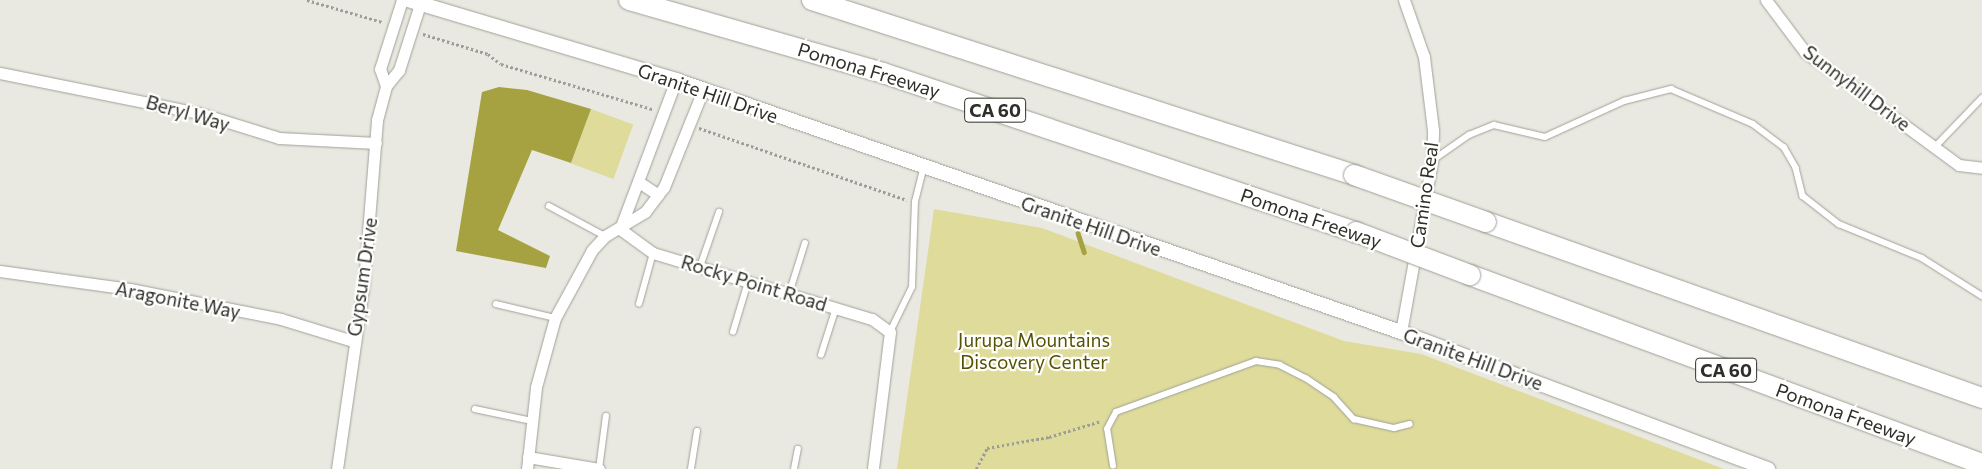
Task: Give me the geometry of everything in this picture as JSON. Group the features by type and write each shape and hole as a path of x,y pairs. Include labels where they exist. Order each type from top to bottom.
{"highway":[{"name":"Pomona Freeway","path":"629,0 883,72 1356,232 1982,464"},
{"name":"CA 60","path":"812,0 1354,175 1982,398"}],"street":[{"name":"Gypsum Drive","path":"386,86 380,69 402,0"},
{"name":"Camino Real","path":"1401,332 1432,162 1430,94 1424,57 1404,0"},
{"name":"Sunnyhill Drive","path":"1766,0 1805,52 1959,165 1982,168"},
{"name":"Gypsum Drive","path":"337,469 353,340 364,282 376,143 386,86 399,70 414,2"},
{"name":"Granite Hill Drive","path":"414,2 676,80 923,168 1401,332 1768,469"},
{"name":"Beryl Way","path":"0,73 199,113 279,138 376,143"},
{"path":"620,229 676,80"},
{"path":"599,469 527,463 542,356 555,318 592,250 605,236 620,229 646,212 658,194 703,90"},
{"path":"639,182 658,194"},
{"name":"Rocky Point Road","path":"620,229 653,253 872,319 890,332"},
{"name":"Aragonite Way","path":"0,271 130,289 281,319 353,340"},
{"path":"872,469 890,332"}],"lane":[{"path":"1432,162 1469,135 1494,126 1545,137 1624,101 1671,89 1754,124 1784,147 1796,168 1803,196 1839,224 1922,258 1982,296"},
{"path":"1934,147 1982,98"},
{"path":"890,332 912,287 915,202 923,168"},
{"path":"549,206 605,236"},
{"path":"700,267 718,212"},
{"path":"789,294 805,243"},
{"path":"639,304 653,253"},
{"path":"733,332 748,282"},
{"path":"496,304 555,318"},
{"path":"821,355 836,308"},
{"path":"1113,466 1110,418 1133,402 1256,361 1280,365 1306,378 1334,397 1354,420 1382,427 1410,424"},
{"path":"475,409 532,420"},
{"path":"599,469 606,416"},
{"path":"691,469 697,431"},
{"path":"794,469 798,449"}],"path":[{"path":"307,0 374,19"},
{"path":"436,37 488,54 501,64 640,104"},
{"path":"711,133 915,202"},
{"path":"976,469 987,448 1049,437 1110,418"}],"green space":[{"path":"591,109 633,124 613,179 571,164"},
{"name":"Jurupa Mountains Discovery Center","path":"934,209 1042,228 1344,341 1421,354 1724,469 897,469"}],"shaded area":[{"path":"499,87 527,90 591,109 571,163 532,150 498,230 550,256 546,268 456,251 482,92"}],"waterway":[{"path":"1078,233 1084,252"}]}
